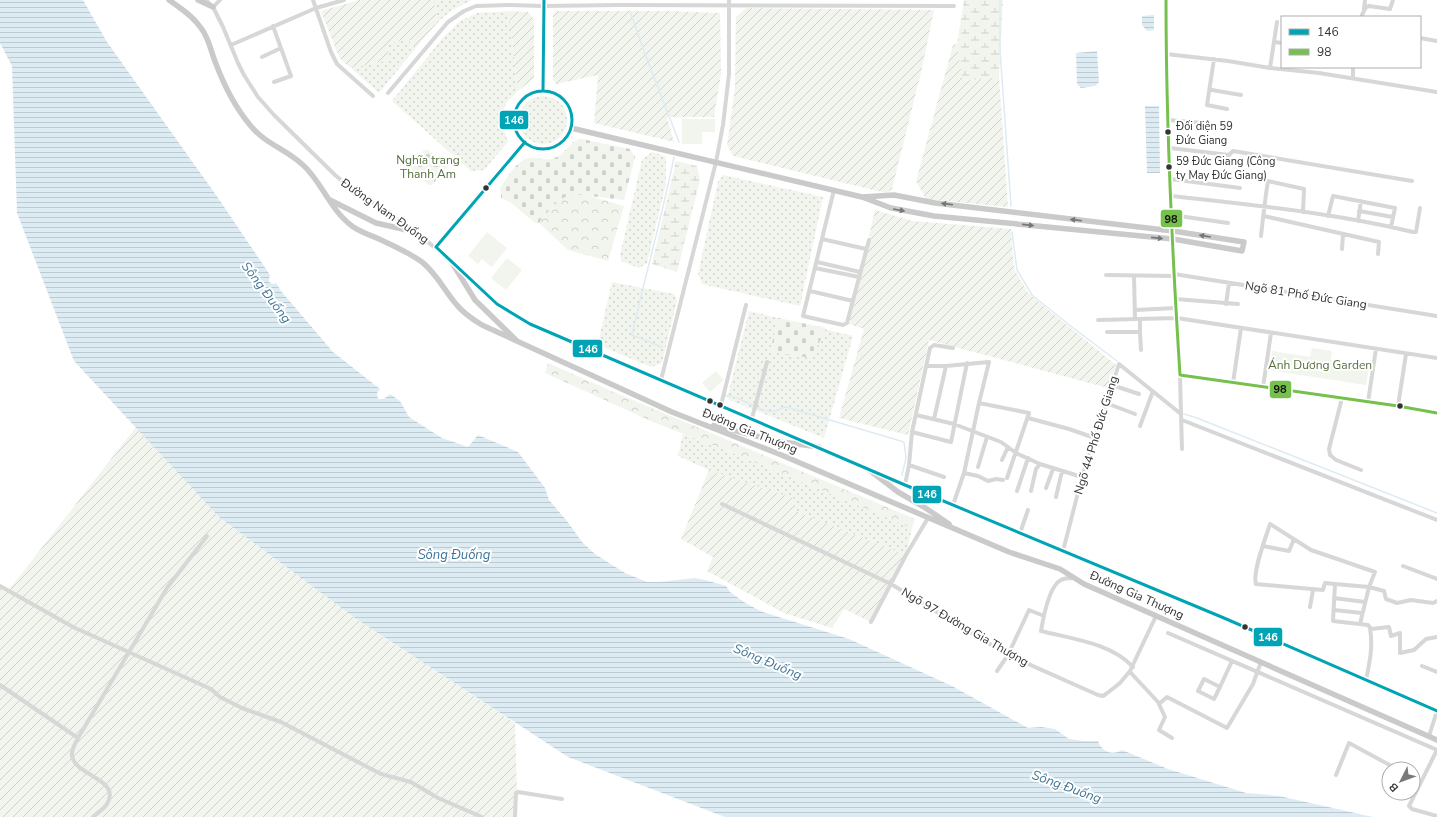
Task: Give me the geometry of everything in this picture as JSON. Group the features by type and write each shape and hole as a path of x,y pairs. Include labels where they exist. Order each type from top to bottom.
{"main road":[{"name":"Đường Gia Thượng","path":"169,0 202,28 225,85 239,110 250,125 267,141 303,165 312,175 342,217 352,227 398,248 422,262 437,276 461,309 486,328 686,417 786,457 1013,553 1054,566 1084,584 1437,740"},
{"path":"198,0 213,7"},
{"path":"543,91 557,94 567,103 572,116 571,128 563,140 551,148 536,148 524,142 515,129 514,119 516,110 521,101 528,95 543,91"},
{"path":"571,128 834,190 862,197 891,208 934,216 1173,239 1242,250 1244,242 1173,231 935,203 894,195 862,197"},
{"path":"436,247 524,142"},
{"path":"328,199 376,223 391,228 416,232"},
{"path":"452,261 475,300 521,344"},
{"path":"686,417 769,440 819,447"},
{"path":"868,469 898,492 924,507 959,531"}],"street":[{"name":"Đường Nam Đuống","path":"206,0 213,7 238,63 251,86 258,97 274,115 341,180 436,247 497,304 530,324 868,469 1224,618 1437,711"},
{"path":"213,7 220,0"},
{"path":"313,0 331,52 337,64 373,96"},
{"path":"231,45 316,8 344,0"},
{"path":"543,91 544,0"},
{"path":"673,0 673,6"},
{"path":"661,380 716,162 727,102 729,74 729,0"},
{"path":"789,0 789,5"},
{"path":"911,6 912,0"},
{"path":"1166,0 1166,54 1174,275 1182,414 1182,449"},
{"path":"1362,16 1365,0"},
{"path":"1362,16 1367,6 1390,9 1393,0"},
{"path":"388,93 443,27 453,18 476,6 544,6 619,2 673,6 789,5 842,2 911,6 954,6"},
{"path":"1270,68 1276,22"},
{"path":"273,26 291,76 274,82"},
{"path":"1421,38 1437,41"},
{"path":"1274,42 1281,43"},
{"path":"262,57 281,48"},
{"path":"1166,54 1319,73 1437,92"},
{"path":"1214,59 1207,105 1227,108"},
{"path":"1353,68 1353,78"},
{"path":"1212,90 1241,95"},
{"path":"1169,120 1203,123"},
{"path":"1170,148 1229,155 1233,151 1412,181"},
{"path":"1171,179 1240,188"},
{"path":"1261,236 1268,181 1304,189 1303,212"},
{"path":"834,190 803,316 843,325 848,322 869,240"},
{"path":"1172,196 1264,206 1358,221 1413,232 1416,232 1420,208"},
{"path":"1328,216 1333,196 1395,208 1391,227"},
{"path":"1358,221 1361,201"},
{"path":"1360,211 1393,217"},
{"path":"1172,215 1228,223"},
{"path":"1264,216 1379,242 1378,254"},
{"path":"1342,248 1343,234"},
{"path":"822,239 866,249"},
{"path":"817,262 860,272"},
{"path":"815,268 859,277"},
{"name":"Ngõ 81 Phố Đức Giang","path":"1106,275 1134,277 1174,275 1437,316"},
{"path":"1134,277 1135,319"},
{"path":"1226,304 1229,283"},
{"path":"810,291 853,301"},
{"path":"1176,299 1238,304"},
{"path":"721,405 746,305"},
{"path":"1135,310 1176,308"},
{"path":"1098,320 1177,318 1437,358"},
{"path":"1140,319 1141,350"},
{"path":"1233,383 1241,328"},
{"path":"1107,332 1140,332"},
{"path":"1263,387 1271,333"},
{"path":"905,484 909,465 912,432 931,346 934,345 952,348"},
{"path":"1368,402 1376,349"},
{"path":"1398,406 1406,354"},
{"path":"752,418 767,362"},
{"path":"926,366 946,366 989,362 964,473 954,505"},
{"path":"912,432 950,442 967,363"},
{"name":"Ngõ 44 Phố Đức Giang","path":"1062,551 1082,477 1119,364 1182,414"},
{"path":"934,420 946,366"},
{"path":"1180,376 1398,406 1437,413"},
{"path":"1112,385 1139,394"},
{"path":"1140,426 1153,391"},
{"path":"1342,398 1329,449 1330,456 1361,470"},
{"path":"1106,402 1135,414"},
{"path":"964,473 978,476 988,481 1005,479 1028,418 1029,413 979,403"},
{"path":"916,415 954,424 1001,442 1016,453 1040,464 1082,477"},
{"path":"1028,418 1095,438"},
{"path":"1182,420 1437,520"},
{"path":"978,467 987,437"},
{"path":"1002,460 1008,447"},
{"path":"1017,491 1028,458"},
{"path":"1031,491 1036,469 1040,464"},
{"path":"909,465 944,477"},
{"path":"1046,488 1054,469"},
{"path":"1056,497 1062,471"},
{"name":"Ngõ 97 Đường Gia Thượng","path":"722,504 891,584 1008,655 1100,696 1103,696 1112,690 1130,672 1156,616"},
{"path":"1020,533 1028,510"},
{"path":"871,622 928,518"},
{"path":"1360,624 1369,587 1375,572 1311,550 1270,524 1256,569 1256,584 1313,590 1323,590 1325,583 1369,587 1384,591 1386,599 1397,603 1411,600 1433,603 1437,601"},
{"path":"93,817 107,805 109,790 104,782 83,770 73,760 72,750 167,588 207,536"},
{"path":"1263,546 1289,551 1294,539"},
{"path":"1403,566 1437,579"},
{"path":"1074,578 1062,580 1057,583 1052,591 1044,616 1042,631 1108,648 1118,654 1133,667"},
{"path":"1335,584 1333,621 1368,625 1370,628 1389,627 1390,636 1400,633 1400,653 1414,650 1426,639 1437,637"},
{"path":"0,586 73,627 210,689 220,697 242,708 280,722 381,774 412,782 438,798 482,817"},
{"path":"1310,607 1313,590"},
{"path":"1334,598 1365,602"},
{"path":"997,671 1008,655 1029,610 1044,616"},
{"path":"1334,610 1362,613"},
{"path":"1366,680 1372,652 1370,628"},
{"name":"Đường Gia Thượng","path":"1168,633 1437,750"},
{"path":"1220,687 1204,679 1198,691 1214,699 1220,687 1232,661"},
{"path":"1158,704 1167,696 1227,728 1253,684 1261,662"},
{"path":"1422,666 1437,672"},
{"path":"1130,672 1158,704 1165,717 1159,730 1172,738"},
{"path":"0,685 78,738"},
{"path":"1429,736 1437,711"},
{"path":"1393,731 1397,722"},
{"path":"1336,775 1349,743 1382,761"},
{"path":"1421,782 1437,750"},
{"path":"515,817 515,800 516,793 518,792 562,799"},
{"path":"1412,801 1410,808 1437,816"}],"green space":[{"path":"359,0 434,0 437,23 419,44 412,47 409,38 388,44 389,60 351,68 342,61 337,52 321,11"},
{"path":"434,0 472,0 452,10 437,23"},
{"path":"964,0 1003,0 999,77 963,81 957,44"},
{"path":"746,8 934,10 922,68 892,189 886,193 733,156 727,145 735,88 736,17"},
{"path":"509,11 518,91 507,102 500,119 508,142 484,170 471,171 392,101 442,39 460,21 477,13"},
{"path":"509,11 528,12 534,19 534,78 518,91"},
{"path":"557,11 673,11 720,13 721,74 714,117 667,117 674,142 594,123 598,75 556,84 553,80 553,15"},
{"path":"409,38 412,47 419,44 379,93 351,68 389,60 388,44"},
{"path":"957,44 963,81 999,77 1008,207 926,199 916,181 953,45"},
{"path":"543,96 552,98 560,103 565,111 567,120 565,129 560,137 552,142 543,144 534,142 526,137 521,129 519,120 521,111 526,103 534,98"},
{"path":"682,119 715,119 715,132 702,132 702,144 682,144"},
{"path":"579,139 630,149 635,157 624,200 573,194 562,198 550,209 539,223 535,223 510,202 501,198 500,188 514,168 523,160 528,158 553,159 562,154 572,143"},
{"name":"Nghĩa trang Thanh Am","path":"424,150 428,150 448,166 432,185 429,185 412,171 411,166"},
{"path":"652,152 666,157 666,184 647,263 639,268 621,261 620,255 642,160"},
{"path":"676,161 697,166 700,180 677,272 652,264"},
{"path":"723,175 823,197 800,306 702,284 698,274 718,182"},
{"path":"573,194 583,194 624,206 608,261 568,250 539,223 550,209 562,198"},
{"path":"875,210 913,221 1011,229 1014,269 1028,293 1116,365 1108,388 929,340 908,435 839,418 864,329 849,324"},
{"path":"487,232 507,248 492,267 482,259 478,264 468,256"},
{"path":"507,258 522,270 506,290 491,278"},
{"path":"612,282 674,294 677,300 662,363 651,367 603,347 599,339"},
{"path":"749,311 853,336 824,438 727,399"},
{"path":"778,318 826,328 812,358 770,352"},
{"name":"Ánh Dương Garden","path":"1312,348 1332,351 1331,360 1369,366 1366,385 1269,370 1272,351 1310,357"},
{"path":"548,363 915,519 912,528 728,451 653,422 545,373"},
{"path":"716,371 724,380 710,392 702,383"},
{"path":"136,427 219,517 355,618 515,723 517,792 515,817 0,817 0,586 8,591"},
{"path":"683,434 728,451 912,528 906,555 793,510 794,499 709,470 678,456"},
{"path":"709,470 795,499 793,510 906,555 871,622 844,609 832,628 784,613 707,571 713,557 681,539"}],"water":[{"name":"Sông Đuống","path":"0,0 83,0 107,42 216,195 270,275 269,282 273,284 276,283 281,291 333,352 380,389 377,393 378,399 384,399 390,394 400,401 409,417 442,438 468,447 478,435 518,452 545,488 549,500 582,542 595,554 625,573 647,582 694,578 726,586 730,592 760,611 849,639 952,686 1028,728 1041,727 1055,729 1069,739 1098,741 1102,748 1108,752 1115,753 1122,750 1168,769 1246,793 1279,796 1373,817 725,817 568,757 355,618 219,517 74,361 17,213 12,66 0,43"},
{"path":"1154,15 1154,30 1147,31 1142,25 1142,16"},
{"path":"1097,51 1099,82 1095,86 1081,88 1077,84 1076,53"},
{"path":"1145,106 1159,106 1160,173 1147,173"}],"waterway":[{"path":"1000,0 1000,50 1011,206"},
{"path":"630,11 679,142"},
{"path":"662,347 632,335 674,157"},
{"path":"1012,232 1017,270 1032,295 1117,361"},
{"path":"724,396 736,398 767,411 775,411 786,407 904,442 906,458 902,475"},
{"path":"1184,414 1437,513"}],"transit line":[{"name":"146","path":"543,91 544,0"},
{"name":"98","path":"1166,0 1170,188 1180,375 1398,406 1437,413"},
{"name":"146","path":"543,91 554,93 567,104 570,109 572,120 570,131 559,144 554,147 543,149 532,147 519,136 516,131 514,120 516,109 527,96 532,93 543,91"},
{"name":"146","path":"436,247 525,142"},
{"name":"146","path":"436,247 497,304 530,324 905,485 1224,618 1437,711"}],"place":[{"name":"Đối diện 59 Đức Giang","path":"1168,132"},
{"name":"59 Đức Giang (Công ty May Đức Giang)","path":"1169,167"}]}
